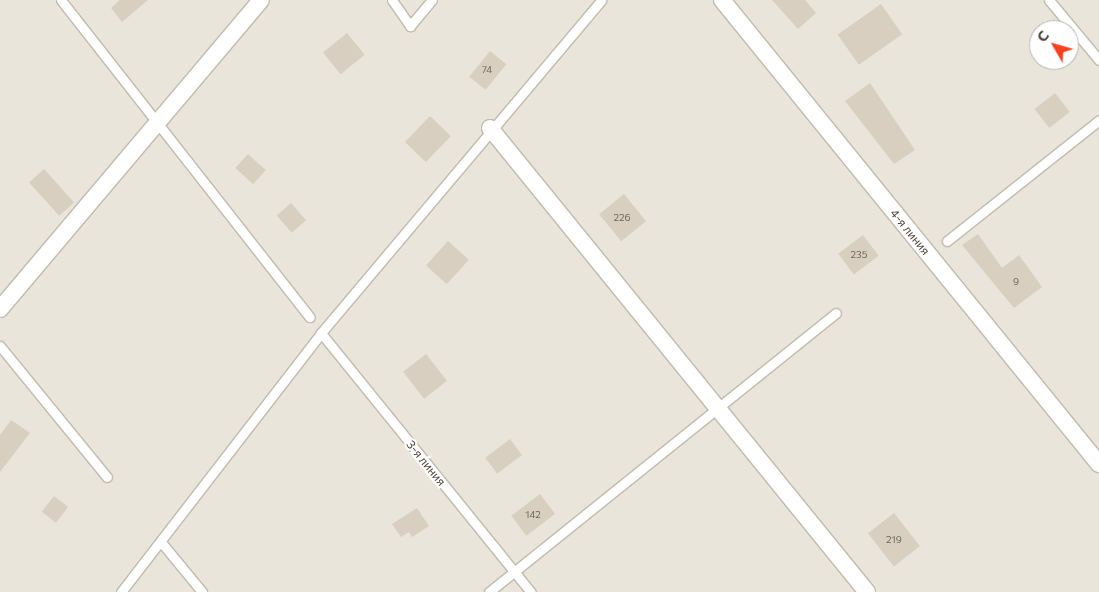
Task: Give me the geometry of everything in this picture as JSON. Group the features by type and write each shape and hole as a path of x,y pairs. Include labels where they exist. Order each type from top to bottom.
{"street":[{"path":"0,309 156,121 261,0"},
{"name":"4-я линия","path":"722,0 1099,464"},
{"path":"490,128 867,592"}],"lane":[{"path":"61,0 310,317"},
{"path":"392,0 410,26 432,0"},
{"path":"121,592 321,333 490,128 601,0"},
{"path":"1049,0 1099,60"},
{"path":"948,240 1099,120"},
{"path":"489,592 836,313"},
{"name":"3-я линия","path":"321,333 531,592"},
{"path":"0,346 107,477"},
{"path":"161,542 202,592"}],"shaded area":[{"path":"0,0 1099,0 1099,592 0,592"}],"building":[{"path":"120,0 148,0 122,22 111,8"},
{"path":"772,0 805,0 816,13 798,29"},
{"path":"881,4 902,34 859,65 838,34"},
{"path":"347,33 365,55 341,74 323,53"},
{"path":"490,51 506,64 486,90 469,77"},
{"path":"870,83 915,150 894,164 845,101"},
{"path":"1055,93 1070,112 1049,128 1035,109"},
{"path":"430,116 451,136 426,162 405,142"},
{"path":"248,154 266,170 253,184 235,168"},
{"path":"44,169 74,202 59,216 29,182"},
{"path":"624,194 646,221 621,241 599,214"},
{"path":"291,203 306,220 292,233 277,215"},
{"path":"978,234 1002,268 1019,255 1042,287 1014,308 962,245"},
{"path":"863,235 879,256 854,274 838,254"},
{"path":"448,241 469,260 447,284 426,266"},
{"path":"426,354 447,381 424,399 403,372"},
{"path":"11,420 30,433 0,472 0,435"},
{"path":"510,439 522,455 497,474 485,458"},
{"path":"540,494 555,514 526,536 511,516"},
{"path":"54,496 68,507 56,523 42,512"},
{"path":"417,508 429,526 412,537 409,532 401,537 392,524"},
{"path":"894,513 920,546 894,566 868,533"}]}
